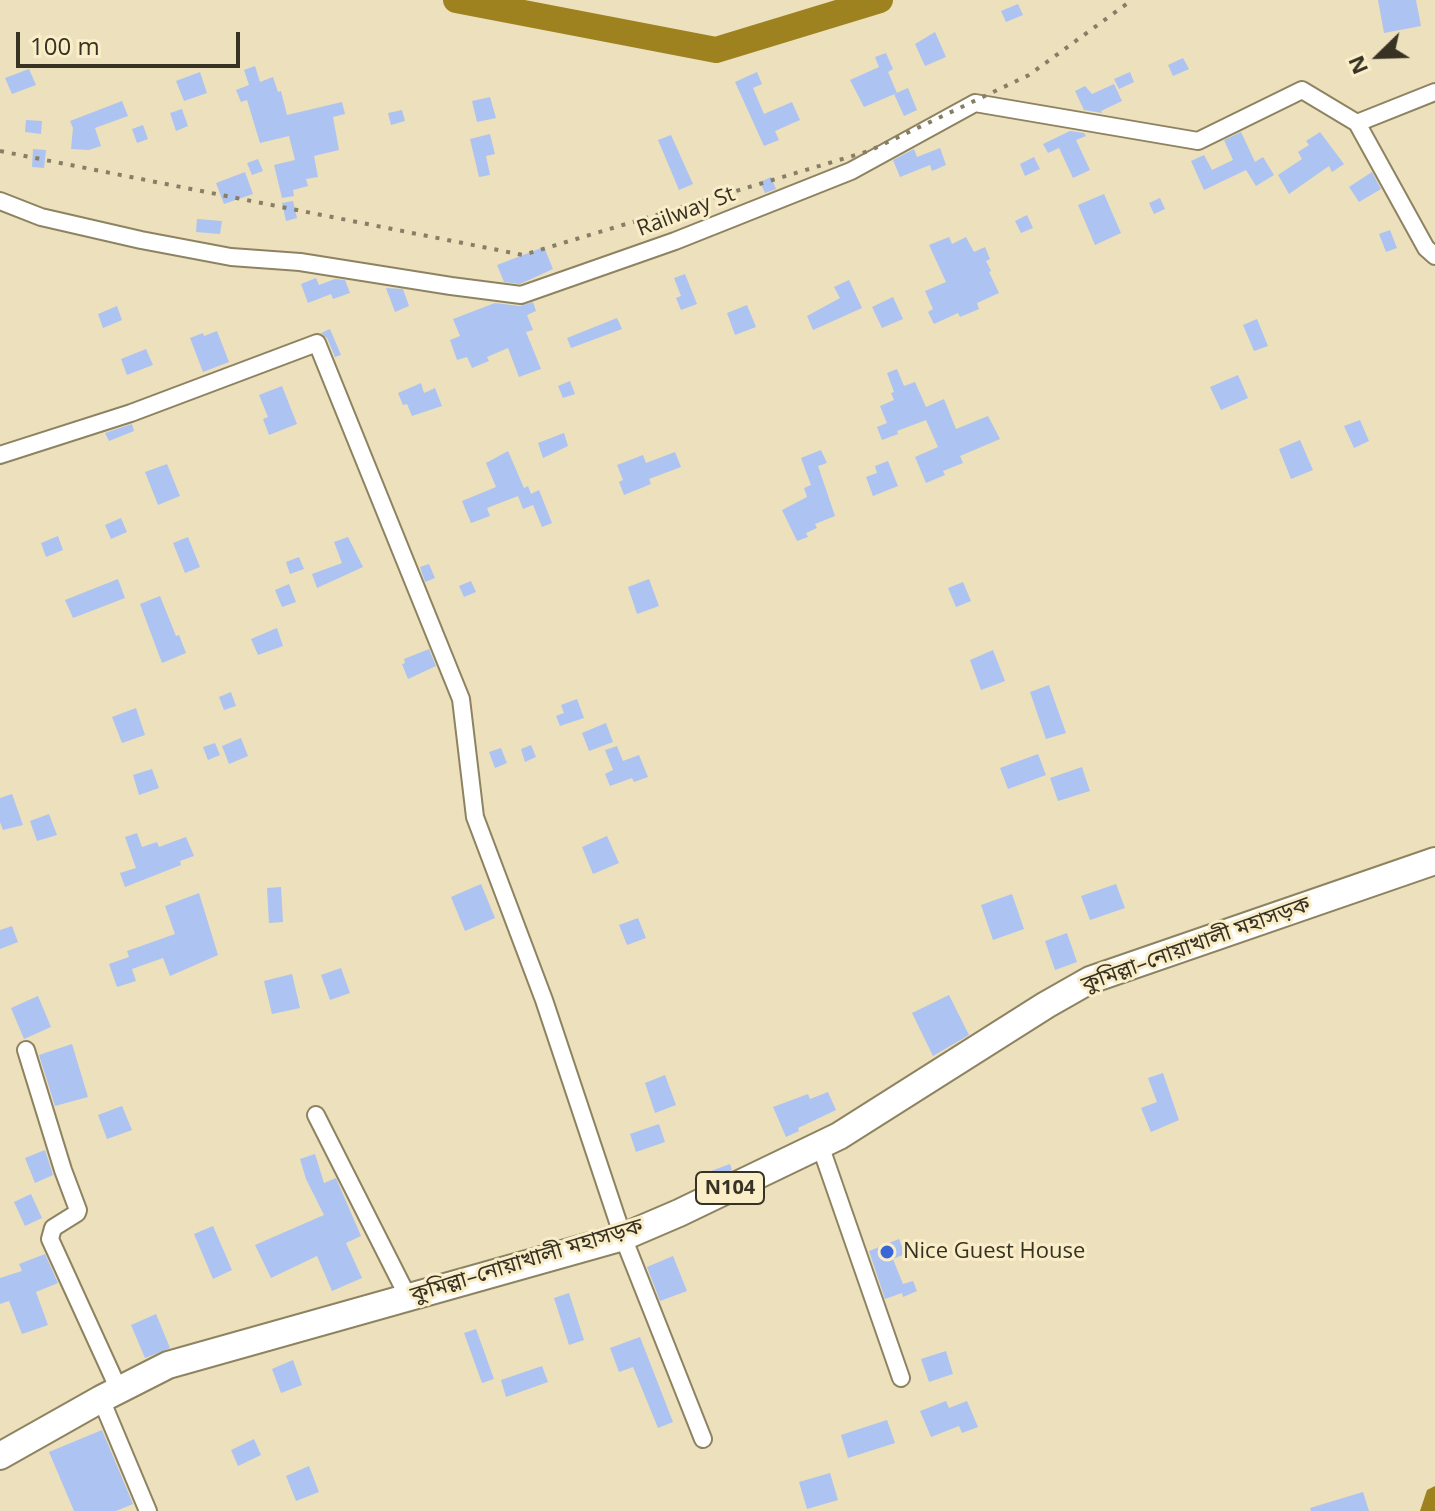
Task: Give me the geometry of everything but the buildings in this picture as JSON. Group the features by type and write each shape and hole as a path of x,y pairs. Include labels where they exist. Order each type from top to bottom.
{"highway":[{"name":"কুমিল্লা–নোয়াখালী মহাসড়ক","path":"0,1456 168,1365 623,1237 839,1136 1090,980 1435,861"}],"street":[{"name":"Railway St","path":"0,201 41,217 231,257 300,262 521,295 675,241 851,171 975,103 1198,141 1302,90 1357,123"},
{"path":"1435,92 1357,123 1426,248 1435,256"},
{"path":"0,455 131,413 317,343 461,699 475,817 544,1000 623,1237 703,1439"},
{"path":"26,1050 78,1210 53,1228 50,1239 110,1394 148,1511"},
{"path":"316,1115 408,1297"},
{"path":"820,1145 901,1378"}],"shaded area":[{"path":"1435,1486 1435,1511 1420,1511 1427,1490"}],"waterway":[{"path":"456,0 716,50 880,0"}],"railway":[{"path":"0,151 523,255 869,151 1029,75 1132,0"}],"place":[{"name":"Nice Guest House","path":"887,1252"}]}
